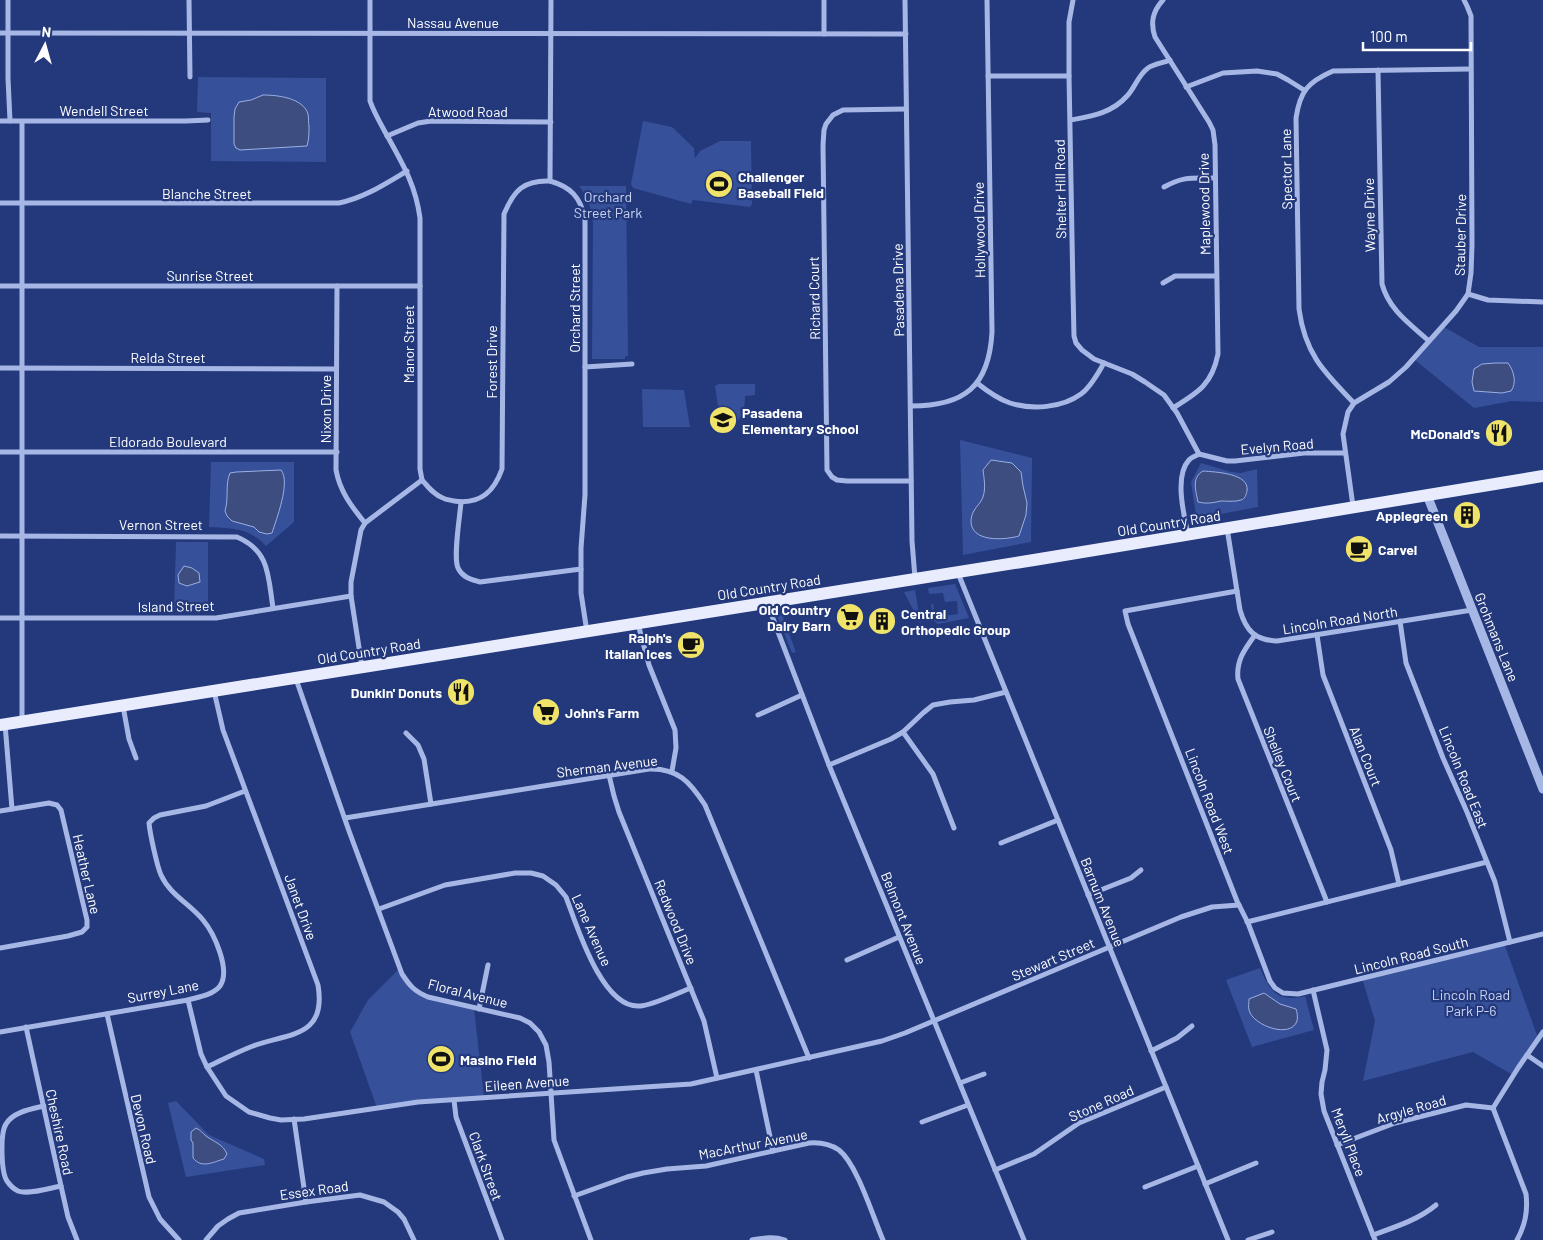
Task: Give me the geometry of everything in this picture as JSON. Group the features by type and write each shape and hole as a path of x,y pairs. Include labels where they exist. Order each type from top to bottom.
{"main road":[{"name":"Old Country Road","path":"3,725 638,624 1543,476"}],"street":[{"path":"8,0 10,121"},
{"path":"189,0 190,76"},
{"name":"Manor Street","path":"370,0 370,101 375,115 407,172 415,191 420,218 420,469 422,480"},
{"path":"550,181 551,0"},
{"path":"824,0 824,34"},
{"name":"Pasadena Drive","path":"905,0 912,541 915,579"},
{"name":"Hollywood Drive","path":"910,406 931,406 948,403 958,397 977,383 985,372 991,350 987,0"},
{"name":"Shelter Hill Road","path":"1073,0 1069,22 1074,336 1076,344 1082,350 1094,359 1104,363"},
{"name":"Maplewood Drive","path":"1164,0 1154,13 1152,29 1155,37 1209,122 1213,130 1215,145 1218,354 1208,382 1189,398 1173,408"},
{"name":"Stauber Drive","path":"1354,403 1389,382 1406,367 1456,311 1468,294 1472,245 1471,16 1464,0"},
{"name":"Nassau Avenue","path":"0,33 906,34"},
{"path":"1071,120 1101,114 1113,108 1128,96 1140,76 1147,69 1170,60"},
{"path":"1186,86 1223,73 1257,71 1277,74 1304,90 1317,78 1333,71 1470,69"},
{"name":"Wayne Drive","path":"1378,70 1382,284 1392,308 1429,341"},
{"path":"988,76 1070,76"},
{"name":"Spector Lane","path":"1304,90 1298,103 1296,118 1300,320 1306,342 1317,362 1354,403"},
{"name":"Richard Court","path":"906,109 843,110 833,115 824,130 826,423 828,470 832,477 837,480 847,481 911,481"},
{"name":"Wendell Street","path":"0,121 208,120"},
{"path":"22,122 22,722"},
{"name":"Atwood Road","path":"388,136 418,123 551,122"},
{"name":"Blanche Street","path":"0,203 339,203 364,196 407,172"},
{"path":"1164,187 1184,178 1215,178"},
{"name":"Forest Drive","path":"461,502 478,500 488,492 497,482 502,469 504,214 510,200 520,188 538,180 550,181"},
{"name":"Orchard Street","path":"550,181 563,185 574,194 582,206 585,218 585,495 580,548 581,593 587,632"},
{"path":"1162,284 1176,276 1216,276"},
{"name":"Sunrise Street","path":"0,286 420,286"},
{"name":"Nixon Drive","path":"337,286 336,470 341,489 365,524"},
{"path":"1468,294 1488,300 1543,302"},
{"path":"977,383 989,392 1012,403 1035,406 1059,404 1082,394 1090,386 1104,363 1145,382 1164,395 1199,454 1189,460 1181,480 1183,510 1188,535"},
{"path":"585,366 632,364"},
{"name":"Relda Street","path":"0,368 336,368"},
{"path":"1353,507 1343,434 1348,412 1354,403"},
{"name":"Eldorado Boulevard","path":"0,452 337,452"},
{"name":"Evelyn Road","path":"1199,454 1227,461 1304,454 1345,453"},
{"path":"362,667 350,596 350,582 359,538 365,524 422,480 430,490 443,499 461,502 456,563 464,576 471,580 480,582 581,569"},
{"name":"Grohmans Lane","path":"1427,495 1543,789"},
{"path":"1227,528 1243,620 1246,627 1255,635"},
{"name":"Vernon Street","path":"0,536 237,537 253,545 264,560 273,608"},
{"name":"Barnum Avenue","path":"957,572 1228,1240"},
{"name":"Lincoln Road West","path":"1237,591 1125,611 1128,624 1268,976 1275,988 1283,993"},
{"name":"Island Street","path":"0,618 216,618 350,596"},
{"name":"Belmont Avenue","path":"767,603 829,764 1024,1240"},
{"name":"Lincoln Road North","path":"1255,635 1266,641 1277,641 1472,610"},
{"name":"Lincoln Road East","path":"1400,621 1406,663 1495,882 1510,942"},
{"path":"638,624 649,665 675,730 676,748 672,771"},
{"name":"Shelley Court","path":"1255,635 1240,656 1237,671 1238,680 1327,902"},
{"name":"Alan Court","path":"1317,635 1323,675 1391,850 1400,884"},
{"name":"Floral Avenue","path":"296,678 344,818 402,974 416,992 432,998 520,1018 530,1023 539,1032 546,1045 549,1062 554,1140 591,1240"},
{"name":"Janet Drive","path":"207,1068 253,1046 301,1032 313,1021 320,1005 318,985 223,730 214,691"},
{"path":"829,764 903,732 933,705 974,700 1006,692"},
{"path":"758,715 802,695"},
{"path":"123,706 128,739 136,758"},
{"path":"0,810 12,809 3,725"},
{"path":"903,732 933,774 954,828"},
{"path":"406,733 418,745 424,759 431,804"},
{"name":"Sherman Avenue","path":"344,818 649,769 672,771 698,793 705,805 809,1058"},
{"name":"Redwood Drive","path":"609,775 619,812 704,1021 717,1078"},
{"name":"Surrey Lane","path":"0,1032 188,1000 216,990 223,979 224,966 210,930 198,914 172,892 161,875 149,823 160,815 192,810 245,791"},
{"name":"Heather Lane","path":"0,948 68,936 87,927 87,920 61,810 57,805 53,804 12,809"},
{"path":"1001,843 1058,820"},
{"path":"1247,922 1487,862"},
{"path":"1088,895 1130,878 1141,870"},
{"name":"Lane Avenue","path":"379,909 445,885 515,873 531,873 549,880 561,890 566,897 595,969 603,981 624,1002 630,1006 644,1006 691,988"},
{"name":"Stewart Street","path":"934,1021 1203,909 1239,905"},
{"name":"Lincoln Road South","path":"1283,993 1298,994 1543,934"},
{"path":"847,960 900,938"},
{"path":"479,1008 488,965"},
{"name":"Meryll Place","path":"1313,990 1327,1056 1326,1070 1322,1082 1321,1101 1374,1238"},
{"name":"Eileen Avenue","path":"188,1000 199,1045 207,1068 226,1096 249,1112 270,1118 294,1120 418,1102 682,1085 882,1041 934,1021"},
{"name":"Devon Road","path":"107,1014 149,1197 160,1219 179,1240"},
{"path":"1151,1051 1177,1038 1192,1026"},
{"name":"Cheshire Road","path":"26,1027 60,1186 68,1217 77,1240"},
{"path":"1516,1240 1526,1219 1526,1194 1494,1108 1518,1068 1543,1032"},
{"path":"1527,1055 1543,1066"},
{"path":"756,1070 773,1151"},
{"path":"960,1083 984,1074"},
{"name":"Stone Road","path":"995,1170 1034,1154 1079,1123 1166,1087"},
{"name":"Clark Street","path":"454,1100 456,1117 502,1240"},
{"path":"922,1122 968,1105"},
{"name":"Argyle Road","path":"1337,1145 1395,1124 1466,1105 1494,1108"},
{"path":"44,1106 21,1112 12,1117 6,1124 2,1148 4,1174 6,1180 18,1191 33,1191 60,1186"},
{"path":"294,1120 306,1202"},
{"name":"MacArthur Avenue","path":"574,1196 626,1177 643,1173 706,1166 816,1143 825,1144 840,1151 849,1161 882,1240"},
{"path":"1205,1184 1256,1162"},
{"path":"1145,1187 1198,1166"},
{"name":"Essex Road","path":"206,1240 223,1222 239,1213 360,1195 384,1202 398,1212 404,1219 414,1240"},
{"path":"1374,1238 1409,1222 1427,1212 1436,1204"},
{"path":"1248,1240 1272,1232"},
{"path":"752,1240 770,1236 785,1240"}],"green space":[{"path":"198,77 326,78 326,162 211,161 211,113 197,112"},
{"path":"643,121 672,127 694,148 695,158 700,151 720,141 751,141 752,204 750,207 693,200 691,204 633,188 631,184"},
{"name":"Orchard Street Park","path":"579,186 626,186 628,356 625,356 625,359 592,359 593,223 589,204"},
{"path":"1444,327 1479,347 1543,347 1543,402 1512,401 1474,408 1415,360"},
{"path":"719,384 755,384 755,395 745,396 744,413 734,425 720,419 715,386"},
{"path":"642,389 684,390 690,427 643,427"},
{"path":"960,440 1032,458 1031,542 963,555"},
{"path":"211,462 294,462 294,522 266,546 247,532 209,527"},
{"path":"1201,463 1231,472 1241,473 1257,469 1258,507 1200,518 1196,515 1191,482"},
{"path":"176,542 208,542 208,610 174,610"},
{"path":"955,584 969,618 938,624 933,620 931,604 933,604 935,617 958,614 957,601 945,602 943,593 929,594 928,588"},
{"path":"915,590 921,625 904,592"},
{"path":"781,612 796,652 792,653 776,613"},
{"name":"Lincoln Road Park P-6","path":"1504,943 1538,1038 1513,1075 1473,1052 1363,1081 1375,1021 1362,978"},
{"path":"400,968 417,992 474,1008 484,1097 377,1108 350,1032 368,1000"},
{"path":"1260,968 1267,983 1276,994 1288,998 1305,996 1314,1030 1252,1047 1226,980"},
{"path":"176,1101 209,1135 264,1159 265,1165 186,1177 168,1103"}],"shaded area":[{"path":"263,95 289,99 301,104 308,114 309,138 307,146 240,150 236,148 234,144 235,109 239,102"},
{"path":"1508,363 1510,366 1514,381 1511,391 1502,393 1474,391 1472,382 1474,369 1482,364"},
{"path":"991,460 1012,463 1021,472 1027,503 1026,515 1019,536 997,539 989,538 976,533 972,527 971,520 974,510 984,494 983,470"},
{"path":"281,470 284,476 284,492 272,533 259,532 254,527 232,521 227,516 225,511 230,473"},
{"path":"1203,471 1223,473 1243,480 1247,491 1245,497 1236,501 1198,502 1196,481 1199,474"},
{"path":"184,566 192,568 199,573 200,582 187,586 179,583 178,575"},
{"path":"1264,993 1280,1004 1296,1009 1297,1021 1293,1026 1280,1030 1264,1025 1252,1016 1249,1009 1249,999"},
{"path":"196,1128 223,1148 227,1154 224,1159 204,1164 193,1158 191,1132"}],"place":[{"name":"Challenger Baseball Field","path":"719,184"},
{"name":"Pasadena Elementary School","path":"723,420"},
{"name":"McDonald's","path":"1499,433"},
{"name":"Applegreen","path":"1467,515"},
{"name":"Carvel","path":"1359,549"},
{"name":"Old Country Dairy Barn","path":"850,617"},
{"name":"Central Orthopedic Group","path":"882,621"},
{"name":"Ralph's Italian Ices","path":"691,645"},
{"name":"Dunkin' Donuts","path":"461,692"},
{"name":"John's Farm","path":"546,712"},
{"name":"Masino Field","path":"441,1059"}]}
